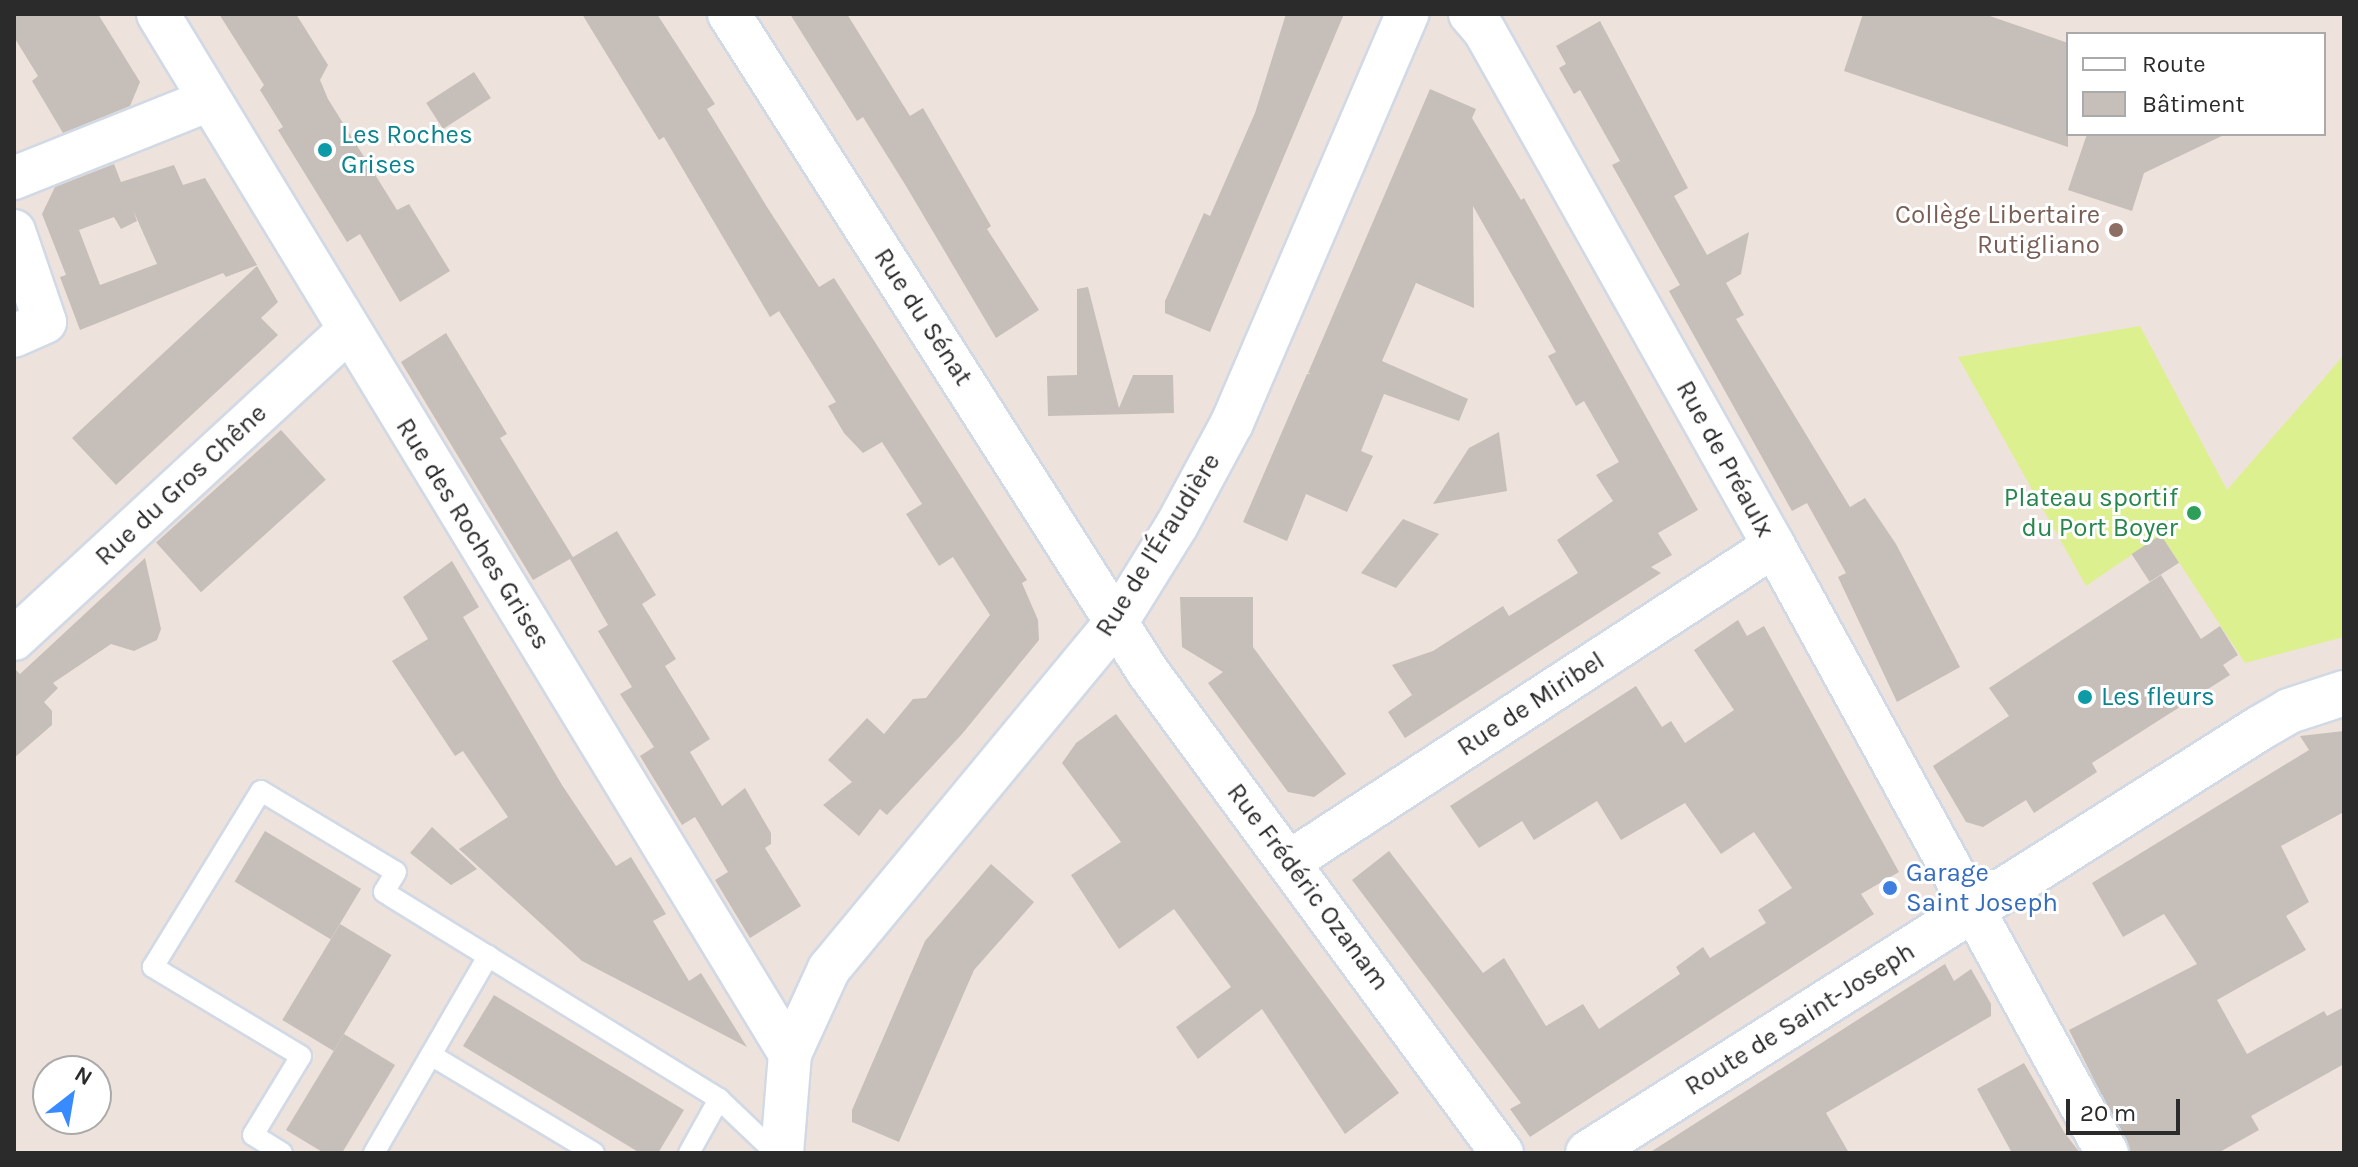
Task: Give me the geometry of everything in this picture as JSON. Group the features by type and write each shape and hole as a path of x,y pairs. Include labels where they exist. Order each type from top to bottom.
{"street":[{"name":"Rue des Roches Grises","path":"158,14 207,101 790,1054"},
{"name":"Rue du Sénat","path":"729,14 1118,620"},
{"name":"Rue de l'Éraudière","path":"779,1153 790,1054 829,969 861,925 1118,620 1232,423 1407,14"},
{"name":"Rue de Préaulx","path":"1470,14 1484,30 1774,546 2107,1153"},
{"path":"14,178 207,101"},
{"path":"14,231 45,322 14,336"},
{"name":"Rue du Gros Chêne","path":"14,639 348,331"},
{"name":"Rue de Miribel","path":"1289,862 1774,546"},
{"name":"Rue Frédéric Ozanam","path":"1118,620 1148,672 1502,1153"},
{"name":"Route de Saint-Joseph","path":"1588,1153 2289,711 2344,693"}],"lane":[{"path":"282,1153 253,1135 301,1056 153,967 261,791 396,872 384,892 719,1099 779,1153"},
{"path":"374,1153 488,956"},
{"path":"431,1055 594,1153"},
{"path":"689,1153 719,1099"}],"green space":[{"name":"Plateau sportif du Port Boyer","path":"2140,326 2227,490 2344,355 2344,637 2245,663 2161,535 2086,586 1958,357"}],"building":[{"path":"14,14 98,14 140,82 130,106 63,133 32,81 38,76 14,37"},
{"path":"219,14 296,14 328,65 320,80 328,99 397,210 409,204 450,271 400,302 360,234 347,242 278,130 283,127 260,90 264,85"},
{"path":"582,14 657,14 715,104 707,109 819,287 834,278 1027,580 1022,583 1038,620 1039,640 962,734 887,815 880,809 859,836 823,805 852,782 828,760 867,718 884,734 913,699 926,698 990,615 953,557 939,566 906,514 922,504 882,442 863,453 844,433 828,406 836,402 779,311 770,317 664,137 659,140"},
{"path":"790,14 847,14 910,116 923,108 991,226 987,229 1039,310 996,338 863,117 857,121"},
{"path":"1286,14 1344,14 1210,332 1165,313 1165,301 1204,213 1210,216 1255,113"},
{"path":"1863,14 1984,14 2066,42 2068,147 1844,71"},
{"path":"1600,21 1688,188 1674,196 1707,255 1749,232 1741,274 1726,283 1744,315 1736,319 1850,507 1865,498 1896,544 1960,667 1897,702 1838,577 1846,573 1807,503 1792,511 1669,291 1680,285 1612,165 1620,161 1580,90 1574,94 1559,68 1566,64 1556,46"},
{"path":"474,72 491,98 443,129 426,103"},
{"path":"1430,89 1476,109 1472,118 1521,200 1524,198 1698,510 1658,533 1672,555 1651,567 1661,573 1405,738 1388,712 1412,695 1392,665 1433,651 1503,606 1509,616 1578,573 1557,540 1613,501 1596,475 1619,462 1584,401 1576,406 1548,356 1556,352 1473,206 1474,308 1416,283 1382,361 1468,399 1459,421 1384,394 1361,451 1373,456 1347,512 1306,494 1287,541 1243,522 1307,374 1311,374 1308,373"},
{"path":"2086,136 2222,136 2144,173 2132,211 2068,190"},
{"path":"114,164 121,182 174,165 183,185 205,178 257,265 226,277 223,273 80,330 60,277 66,275 42,214 55,187","holes":["133,210 157,264 100,285 79,230 114,217 121,229 137,221"]},
{"path":"257,266 278,302 261,318 278,335 116,485 72,438"},
{"path":"1088,287 1119,408 1133,375 1173,375 1174,413 1048,416 1047,376 1077,375 1077,289"},
{"path":"446,333 507,434 500,438 573,557 617,531 656,595 642,604 676,659 665,666 710,739 690,752 722,806 745,788 771,833 771,844 765,848 801,906 750,938 715,880 728,872 695,817 682,825 640,756 654,747 620,694 632,687 598,631 608,625 570,559 533,580 401,362"},
{"path":"281,430 326,480 201,592 156,542"},
{"path":"1499,432 1507,491 1433,504 1469,448"},
{"path":"1403,519 1439,534 1396,588 1361,573"},
{"path":"2161,535 2179,563 2150,582 2132,554"},
{"path":"145,558 161,629 157,640 134,651 111,644 53,683 58,688 44,702 52,711 52,725 14,758 14,668 20,674"},
{"path":"452,561 479,607 463,617 562,785 616,866 631,857 666,914 653,921 689,981 701,973 747,1047 582,961 459,849 508,817 463,751 455,756 392,661 428,639 403,597"},
{"path":"2161,575 2201,639 2220,626 2238,655 2223,665 2230,675 2092,763 2097,772 2034,813 2026,800 1983,827 1966,822 1933,766 2009,716 1989,688"},
{"path":"1180,597 1253,597 1253,647 1346,774 1314,797 1288,792 1208,683 1223,672 1182,647"},
{"path":"1738,620 1747,636 1764,626 1899,872 1861,894 1874,914 1530,1137 1510,1109 1521,1103 1352,880 1389,851 1483,973 1504,958 1546,1026 1583,1004 1599,1029 1680,974 1676,967 1703,947 1710,958 1766,923 1758,910 1792,888 1754,832 1721,854 1685,803 1621,840 1597,801 1534,840 1522,821 1479,848 1450,806 1636,686 1662,727 1671,721 1685,743 1734,710 1694,650"},
{"path":"1116,714 1399,1093 1345,1134 1262,1009 1198,1059 1176,1027 1231,987 1174,909 1119,949 1071,875 1121,842 1062,763 1076,743"},
{"path":"2344,731 2344,812 2281,846 2309,902 2286,916 2306,950 2217,1000 2247,1054 2324,1011 2327,1016 2344,1007 2344,1064 2251,1116 2259,1130 2218,1153 2131,1153 2069,1030 2197,964 2164,914 2123,937 2092,883 2309,750 2300,736"},
{"path":"432,827 477,869 451,885 410,853"},
{"path":"265,831 361,889 331,939 235,882"},
{"path":"991,864 1034,902 974,970 899,1142 852,1122 852,1110 925,941"},
{"path":"340,924 391,955 334,1051 282,1020"},
{"path":"1945,964 1954,981 1971,969 1991,1004 1991,1016 1826,1113 1849,1153 1649,1153"},
{"path":"494,995 684,1110 658,1153 640,1153 463,1046"},
{"path":"344,1034 395,1065 342,1153 324,1153 286,1130"},
{"path":"2024,1063 2064,1132 2080,1153 2012,1153 1977,1089"}],"place":[{"name":"Les Roches Grises","path":"325,150"},
{"name":"Collège Libertaire Rutigliano","path":"2116,230"},
{"name":"Plateau sportif du Port Boyer","path":"2194,513"},
{"name":"Les fleurs","path":"2085,697"},
{"name":"Garage Saint Joseph","path":"1890,888"}]}
